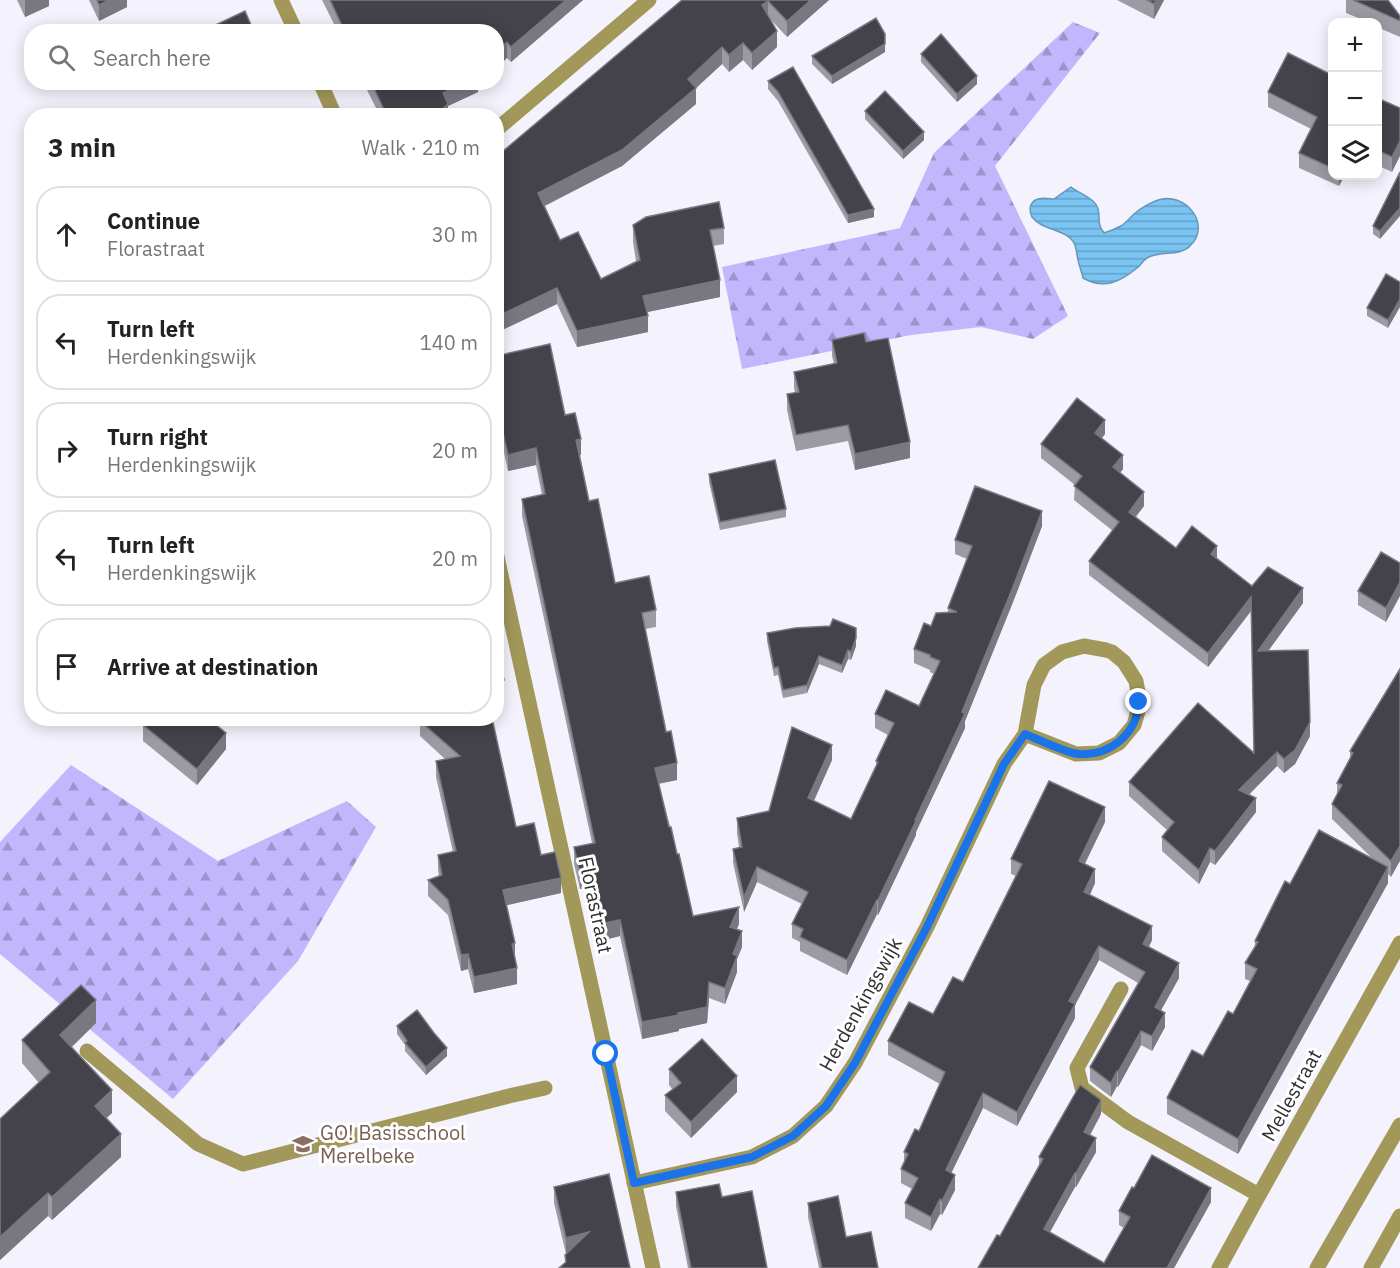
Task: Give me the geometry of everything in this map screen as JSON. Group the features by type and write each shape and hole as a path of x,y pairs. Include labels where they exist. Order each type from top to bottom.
{"street":[{"path":"281,0 292,24"},
{"path":"504,123 649,0"},
{"path":"324,90 331,108"},
{"name":"Florastraat","path":"504,588 653,1268"},
{"name":"Herdenkingswijk","path":"634,1183 752,1157 793,1136 826,1106 855,1063 927,927 1004,764 1025,734 1034,685 1044,665 1062,651 1083,646 1112,652 1124,662 1137,681 1140,704 1134,725 1119,742 1099,753 1076,754 1025,734"},
{"name":"Mellestraat","path":"1219,1268 1400,943"},
{"path":"1121,989 1077,1068 1082,1088 1128,1122 1258,1195"},
{"path":"87,1051 198,1143 243,1164 545,1088"},
{"path":"1317,1268 1400,1125"},
{"path":"1371,1268 1400,1216"}],"green space":[{"path":"1073,22 1100,33 995,166 1068,316 1033,339 981,327 911,335 742,369 722,267 900,228 934,153"},
{"path":"71,765 218,861 347,801 376,827 298,961 173,1099 0,954 0,842"}],"water":[{"path":"1071,187 1091,199 1096,205 1100,226 1104,233 1121,226 1149,204 1168,198 1177,200 1192,211 1197,219 1196,237 1186,249 1147,258 1131,273 1112,283 1091,282 1083,278 1072,240 1036,221 1032,217 1030,208 1033,201 1043,198 1054,199"}],"building":[{"path":"97,0 109,0 99,5"},
{"path":"330,0 566,0 511,47 507,42 504,45 504,24 341,24"},
{"path":"682,0 811,0 787,21 768,1 762,5 777,31 752,53 743,43 729,55 722,47 688,79 696,88 622,150 538,193 560,240 578,232 601,279 640,260 633,225 646,217 719,202 724,228 710,230 720,280 643,296 648,316 577,331 557,288 504,313 504,150"},
{"path":"1353,0 1388,0 1400,16 1400,21"},
{"path":"245,11 251,24 217,24"},
{"path":"876,18 885,34 885,44 832,76 812,56"},
{"path":"941,34 977,76 957,94 921,54"},
{"path":"1288,53 1328,73 1328,166 1299,153 1317,117 1268,92"},
{"path":"793,67 874,209 848,215 778,92 768,81"},
{"path":"375,90 449,90 443,93 448,104 443,108 383,108"},
{"path":"885,91 924,132 903,151 865,111"},
{"path":"1382,100 1400,108 1400,141 1392,157 1382,152"},
{"path":"1400,172 1400,208 1380,231 1373,226"},
{"path":"1386,274 1400,282 1400,299 1388,320 1367,308"},
{"path":"864,333 866,342 888,338 910,442 855,454 848,425 796,435 787,394 799,392 794,372 837,363 832,340"},
{"path":"550,344 565,415 575,413 581,439 576,440 589,501 598,499 615,583 649,576 656,610 642,613 666,732 671,731 677,763 655,768 669,827 671,827 677,854 679,854 693,916 739,907 730,927 742,931 733,954 737,956 725,988 709,982 707,1007 642,1022 620,920 600,924 589,871 580,873 574,847 595,843 522,499 545,494 536,448 508,455 504,437 504,354"},
{"path":"1077,398 1105,420 1095,433 1123,455 1113,467 1144,492 1129,512 1176,548 1192,526 1217,546 1211,554 1252,586 1268,567 1303,588 1258,651 1308,650 1310,722 1295,750 1284,759 1277,752 1239,790 1256,798 1215,851 1210,848 1199,870 1162,837 1174,822 1129,782 1198,703 1254,753 1251,597 1208,653 1089,561 1119,522 1074,486 1082,476 1041,444"},
{"path":"775,460 786,509 720,522 709,474"},
{"path":"975,486 1042,511 962,712 965,713 916,821 847,960 800,937 803,929 792,924 808,892 757,867 744,897 733,849 742,847 737,818 769,811 792,727 832,745 808,798 851,819 894,723 875,714 886,690 919,706 940,661 914,649 924,623 931,626 936,613 957,612 948,608 972,546 955,540"},
{"path":"1381,552 1400,563 1400,582 1386,608 1358,591"},
{"path":"833,619 856,628 856,638 851,652 848,650 842,665 819,656 807,685 783,690 778,667 774,668 767,633 795,628 830,626"},
{"path":"1400,669 1400,846 1391,861 1332,804 1342,785 1337,783 1353,753 1350,751"},
{"path":"144,726 218,726 226,733 197,769"},
{"path":"426,726 494,726 516,827 534,823 541,855 555,852 561,878 503,890 515,943 512,944 517,968 474,977 468,954 461,955 448,900 428,880 442,875 438,855 456,851 436,761 460,756"},
{"path":"1049,781 1105,807 1079,861 1095,869 1084,892 1152,926 1143,944 1179,963 1155,1007 1165,1013 1152,1036 1141,1031 1111,1083 1090,1067 1145,972 1099,946 1069,1001 1075,1004 1017,1112 983,1093 946,1170 955,1175 931,1217 905,1203 918,1178 901,1169 908,1154 904,1152 915,1129 919,1131 945,1072 888,1041 909,1002 933,1014 953,977 963,982 1022,864 1011,859"},
{"path":"1319,830 1388,867 1238,1139 1167,1098 1192,1050 1203,1056 1228,1011 1233,1014 1257,969 1245,963 1258,942 1255,941 1285,881 1290,884"},
{"path":"81,985 96,1000 60,1035 112,1090 95,1106 121,1134 52,1197 48,1193 0,1237 0,1119 50,1072 22,1040"},
{"path":"417,1010 447,1048 426,1067 405,1043 407,1041 397,1026"},
{"path":"702,1039 737,1076 691,1122 665,1095 681,1083 669,1069"},
{"path":"1080,1085 1101,1100 1084,1132 1096,1138 1044,1229 1104,1263 1130,1217 1119,1211 1152,1155 1211,1188 1167,1268 978,1268 997,1235 1000,1236 1043,1159 1039,1157"},
{"path":"609,1174 630,1268 559,1268 566,1262 565,1255 589,1232 566,1238 554,1187"},
{"path":"719,1184 722,1197 752,1191 767,1268 691,1268 676,1192"},
{"path":"838,1196 846,1237 871,1232 878,1268 822,1268 808,1203"}],"place":[{"name":"GO! Basisschool Merelbeke","path":"303,1144"}],"route":[{"path":"606,1054 634,1183 752,1157 793,1136 826,1106 855,1063 927,927 1004,764 1025,734 1076,754 1099,753 1119,742 1134,725 1139,702"}]}
